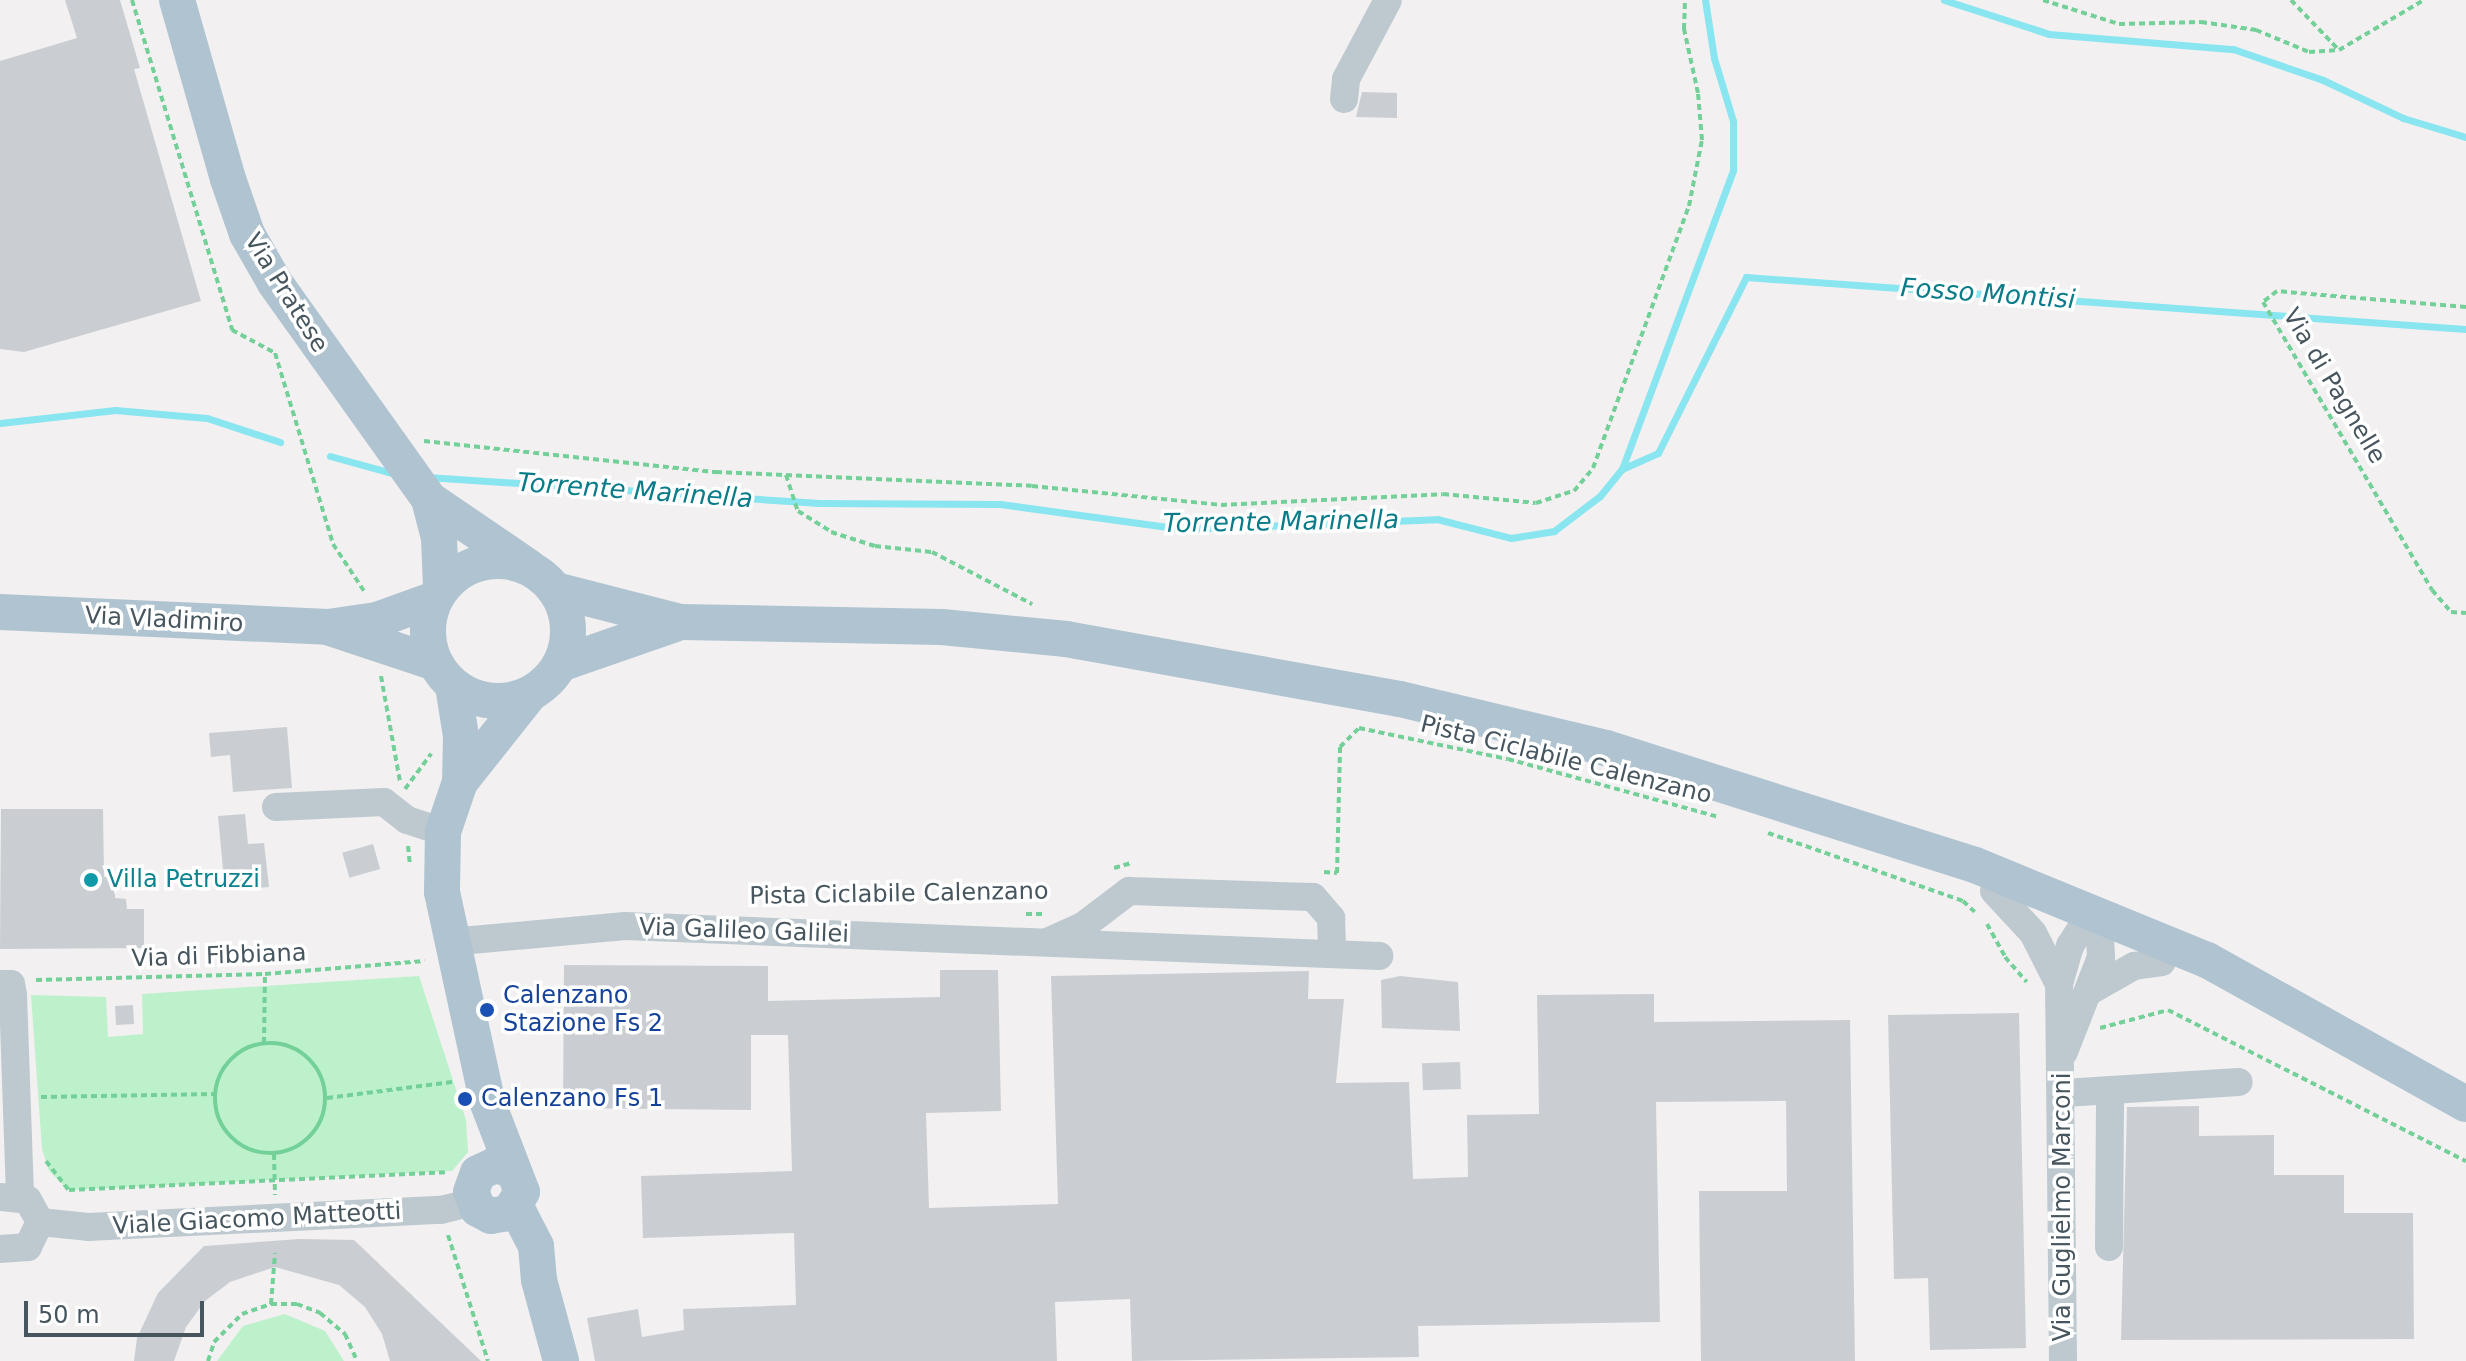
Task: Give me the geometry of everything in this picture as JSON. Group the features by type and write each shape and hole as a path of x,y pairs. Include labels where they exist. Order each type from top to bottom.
{"main road":[{"name":"Via Pratese","path":"177,0 247,234 275,283 363,407 419,471"},
{"path":"419,471 542,579 567,619 560,664"},
{"path":"419,471 439,538 438,594 428,631 461,736 460,782 443,832 437,952 487,1101 499,1168 522,1192 482,1209"},
{"path":"438,594 459,572 482,562 506,561 542,579 681,622 942,627 1066,639 1400,699 1591,744 1754,792 1900,844 1975,865 2162,962 2291,1010"},
{"name":"Via Vladimiro","path":"0,612 328,627 377,620 438,594"},
{"path":"460,782 530,694 560,664 681,622"},
{"name":"Via Vladimiro","path":"328,627 444,674"},
{"path":"444,674 482,700 530,694"},
{"path":"1900,844 1994,891 2094,927 2207,960 2291,1010 2466,1104"},
{"path":"482,1209 536,1246 539,1280 561,1361"}],"street":[{"path":"1344,99 1346,79 1388,0"},
{"path":"276,807 384,802 407,820 443,832"},
{"name":"Via Galileo Galilei","path":"1039,945 1083,926 1129,891 1313,897 1331,918 1332,954"},
{"name":"Via Guglielmo Marconi","path":"1994,891 2033,933 2064,1052 2063,1361"},
{"path":"1103,908 1103,932 1117,947"},
{"name":"Via Galileo Galilei","path":"437,952 625,926 1039,945 1379,956"},
{"name":"Via Guglielmo Marconi","path":"2048,987 2070,946 2094,927"},
{"name":"Via Guglielmo Marconi","path":"2064,1052 2088,992 2094,927"},
{"path":"2088,992 2134,966 2162,962"},
{"path":"0,1249 28,1247 40,1222 34,1206 10,1196 15,992"},
{"path":"2064,1093 2239,1082"},
{"path":"2109,1247 2110,1090"},
{"name":"Viale Giacomo Matteotti","path":"40,1222 88,1227 482,1209"}],"path":[{"path":"132,0 232,330 275,353 287,382 333,544 371,601"},
{"path":"419,471 512,453 786,475 1032,486 1221,505 1443,494 1536,503 1574,491 1593,468 1689,206 1702,140 1698,93 1684,29 1685,0"},
{"path":"2043,0 2119,24 2201,22 2256,30 2309,52 2339,50 2424,0"},
{"path":"2291,0 2339,50"},
{"name":"Via di Pagnelle","path":"2466,307 2277,291 2263,302 2326,403 2432,590 2451,612 2466,613"},
{"path":"786,475 798,511 831,532 875,546 932,552 1051,616 1066,639"},
{"path":"379,660 402,793 436,748"},
{"name":"Pista Ciclabile Calenzano","path":"1322,872 1337,873 1340,747 1359,728 1508,759 1724,819"},
{"path":"1754,828 1963,901 1986,922 2005,957 2048,987"},
{"path":"1110,871 1121,862 1137,863"},
{"name":"Pista Ciclabile Calenzano","path":"1010,914 1056,914"},
{"name":"Via di Fibbiana","path":"15,992 29,980 265,974 437,952"},
{"path":"264,1043 265,974"},
{"path":"2090,1027 2108,1028 2168,1010 2466,1161"},
{"path":"264,1043 300,1052 314,1065 327,1098 310,1136 274,1154 255,1152 231,1137 217,1112 215,1094 230,1060 264,1043"},
{"path":"40,1082 42,1110"},
{"path":"327,1098 455,1082"},
{"path":"41,1097 215,1094"},
{"path":"42,1149 49,1171 69,1190 433,1174 482,1209 488,1361"},
{"path":"271,1304 275,1253"},
{"path":"208,1361 214,1342 242,1314 271,1304 297,1304 320,1313 345,1334 357,1361"}],"green space":[{"path":"419,976 466,1120 468,1152 452,1171 69,1190 49,1171 42,1149 31,995 106,997 108,1037 143,1034 142,994"},
{"path":"285,1314 325,1331 344,1361 217,1361 243,1326"}],"building":[{"path":"65,0 120,0 140,68 134,69 201,301 24,352 0,349 0,61 77,38"},
{"path":"1362,92 1397,93 1397,118 1356,117"},
{"path":"287,727 292,788 233,792 230,755 211,757 209,733"},
{"name":"Villa Petruzzi","path":"1,809 103,809 104,877 115,876 115,898 126,899 127,909 144,909 144,948 0,949"},
{"path":"245,814 248,844 264,843 269,887 225,891 218,816"},
{"path":"373,844 380,869 349,878 342,853"},
{"path":"564,965 768,966 768,1001 940,997 940,970 998,970 1001,1111 926,1113 929,1208 1058,1204 1051,976 1309,971 1308,999 1344,999 1336,1083 1409,1082 1413,1179 1468,1177 1467,1115 1539,1114 1537,995 1654,994 1654,1022 1850,1020 1855,1361 1701,1361 1699,1191 1787,1191 1786,1101 1656,1102 1660,1322 1418,1326 1419,1357 1132,1361 1130,1299 1055,1302 1057,1361 595,1361 587,1318 638,1309 642,1337 684,1330 683,1309 796,1305 794,1233 643,1238 641,1176 792,1171 788,1035 751,1035 751,1110 563,1108"},
{"path":"1400,976 1458,982 1460,1031 1382,1028 1381,980"},
{"path":"133,1005 134,1024 116,1025 115,1006"},
{"path":"2019,1013 2026,1348 1930,1350 1928,1278 1894,1279 1888,1015"},
{"path":"1460,1062 1461,1089 1423,1090 1422,1063"},
{"path":"2199,1106 2199,1136 2274,1135 2274,1175 2344,1175 2344,1213 2413,1213 2414,1339 2121,1340 2127,1107"},
{"path":"299,1239 354,1240 481,1361 390,1361 382,1334 365,1307 339,1285 275,1267 230,1282 205,1301 186,1327 174,1361 134,1361 137,1338 158,1293 204,1246"}],"waterway":[{"name":"Torrente Marinella","path":"427,477 816,503 1000,504 1182,529 1437,519 1511,538 1554,531 1600,496 1622,469 1733,170 1733,121 1714,58 1705,0"},
{"name":"Torrente Marinella","path":"1944,0 2049,34 2233,49 2323,80 2403,118 2466,137"},
{"name":"Fosso Montisi","path":"1622,469 1658,453 1746,277 2466,329"},
{"name":"Torrente Marinella","path":"0,423 115,410 207,418 280,442"},
{"name":"Torrente Marinella","path":"330,456 399,475"}],"place":[{"name":"Villa Petruzzi","path":"91,880"},
{"name":"Calenzano Stazione Fs 2","path":"487,1010"},
{"name":"Calenzano Fs 1","path":"465,1099"}]}
